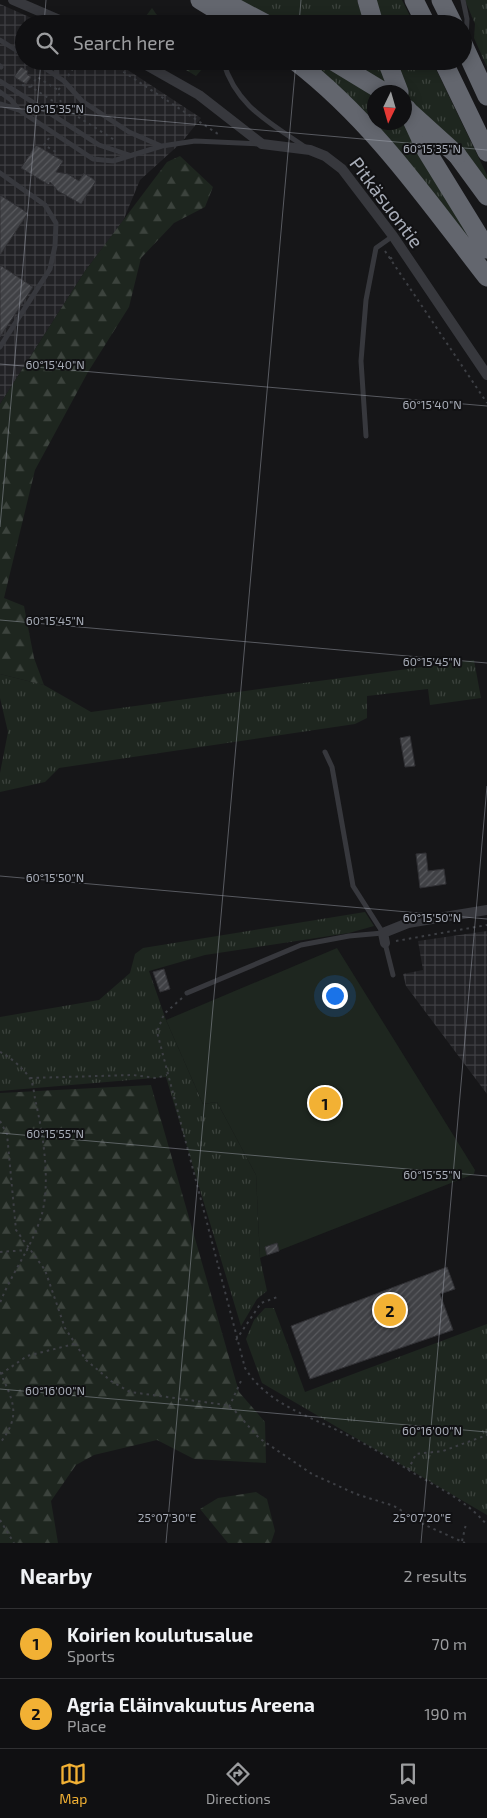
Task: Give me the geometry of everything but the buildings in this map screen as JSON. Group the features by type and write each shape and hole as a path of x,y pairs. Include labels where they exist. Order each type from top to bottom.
{"highway":[{"path":"200,0 222,15"},
{"path":"221,0 249,15"},
{"path":"367,0 371,15"},
{"path":"414,0 422,15"},
{"path":"441,0 448,15"},
{"path":"472,63 487,96"},
{"path":"306,70 342,100 385,146 487,277"},
{"path":"348,70 372,85"},
{"path":"390,70 396,85"},
{"path":"447,70 487,152"},
{"path":"412,113 457,155 487,196"},
{"path":"412,121 426,150 487,249"}],"street":[{"path":"13,0 48,15"},
{"path":"154,70 199,95 262,144"},
{"name":"Pitkäsuontie","path":"262,144 310,150 325,156 342,168 392,236 487,375"},
{"path":"384,938 408,923 487,910"}],"lane":[{"path":"462,0 466,15"},
{"path":"0,40 15,49"},
{"path":"49,70 57,75 90,106 129,132 162,146"},
{"path":"57,70 57,75"},
{"path":"226,70 230,82 243,101 310,150"},
{"path":"0,81 99,145 129,155"},
{"path":"0,92 11,100 19,110"},
{"path":"0,104 19,110 93,160 113,161 162,146 195,141 262,144"},
{"path":"0,173 45,205 56,223 56,246 50,269 0,347"},
{"path":"366,436 361,361 366,300 376,248 392,236"},
{"path":"325,752 332,767 353,886 384,938 393,975"},
{"path":"187,993 301,945 349,936 384,938"}],"path":[{"path":"31,87 37,77 58,90"},
{"path":"18,82 31,87 116,141"},
{"path":"380,244 487,403"},
{"path":"384,938 487,925"},
{"path":"187,993 164,1014 157,1032 236,1340 245,1368 251,1378 274,1399 347,1435 464,1503 487,1525"},
{"path":"0,1052 7,1056 30,1078 41,1122 46,1160 41,1218 28,1250 8,1282 0,1303"},
{"path":"30,1078 114,1075 156,1078 167,1075"},
{"path":"0,1121 7,1134 16,1230 28,1250 45,1270 60,1317 74,1344 99,1372 130,1392 207,1401 229,1407 235,1411 259,1438 306,1470 343,1489 394,1506 425,1525 463,1542 466,1524"},
{"path":"0,1252 28,1250"},
{"path":"236,1340 261,1303 280,1296"},
{"path":"0,1443 12,1427 14,1410 10,1394 0,1373 27,1356 74,1344"},
{"path":"229,1407 241,1381"},
{"path":"408,1470 416,1454 443,1451 487,1435"},
{"path":"0,1520 14,1543"}],"shaded area":[{"path":"0,4 25,15 15,15 15,70 128,70 201,118 182,142 140,180 123,221 85,271 0,404"},
{"path":"487,931 487,1094 406,986 403,974 423,970 418,941"}],"green space":[{"path":"228,0 357,0 362,15 257,15"},
{"path":"374,0 402,0 410,15 379,15"},
{"path":"465,0 487,0 487,67 474,38 475,24"},
{"path":"152,8 157,15 147,15"},
{"path":"186,70 201,70 196,76"},
{"path":"309,70 331,70 367,91 367,130 408,130 469,236 463,240"},
{"path":"360,70 382,70 388,85 384,85"},
{"path":"398,70 436,70 487,175 487,187 414,108 412,103 412,85 404,85"},
{"path":"180,156 213,187 205,207 174,223 141,258 129,307 88,372 35,470 4,598 24,606 34,658 44,685 0,674 0,404 85,271 167,162"},
{"path":"474,660 481,698 430,705 428,689 367,696 367,718 355,724 59,768 45,782 0,792 0,773 8,732 0,698 0,674 44,685 91,712"},
{"path":"365,912 374,926 349,933 205,955 149,971 166,1020 203,1104 217,1102 256,1175 260,1258 267,1291 257,1299 241,1326 166,1077 0,1091 0,1017 99,1000 130,973 135,954 143,948"},
{"path":"337,948 475,1170 474,1174 260,1258 256,1175 217,1102 203,1104 166,1020"},
{"path":"151,1085 239,1392 265,1422 266,1463 194,1459 157,1440 94,1455 76,1465 51,1501 58,1543 0,1543 0,1093"},
{"path":"265,1308 274,1308 305,1392 487,1324 487,1515 262,1383 246,1339 254,1320"},
{"path":"256,1492 267,1499 275,1531 271,1543 228,1543 200,1509 218,1498"}],"place":[{"name":"Koirien koulutusalue","path":"325,1103"},
{"name":"Agria Eläinvakuutus Areena","path":"390,1310"}]}
